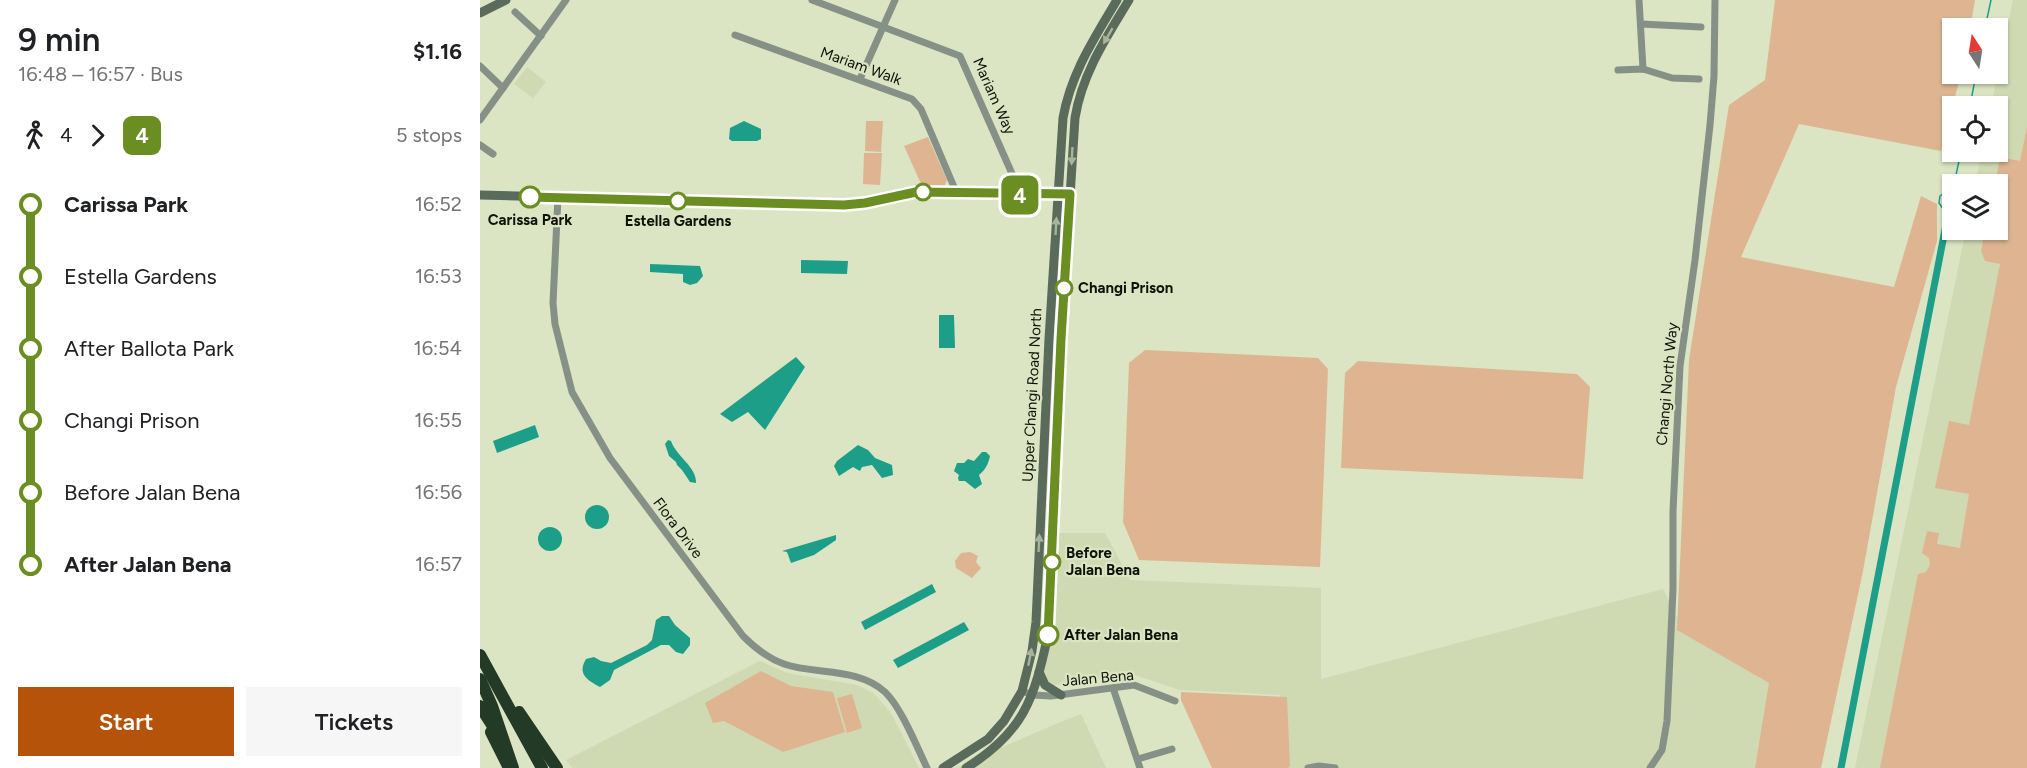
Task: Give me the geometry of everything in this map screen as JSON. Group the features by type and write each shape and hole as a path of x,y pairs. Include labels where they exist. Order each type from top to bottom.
{"highway":[{"path":"480,656 542,768"},
{"path":"480,679 492,706 511,768"},
{"path":"506,702 517,709 557,768"},
{"path":"482,712 511,768"},
{"path":"482,712 520,768"}],"street":[{"path":"480,7 494,0"},
{"path":"480,13 506,0"},
{"path":"480,120 566,0"},
{"name":"Mariam Way","path":"812,0 960,56 1022,195"},
{"path":"860,79 895,0"},
{"name":"Upper Changi Road North","path":"966,768 1011,733 1027,709 1040,672 1048,635 1061,339 1074,118 1078,97 1088,72 1129,0"},
{"path":"1640,0 1643,69"},
{"name":"Changi North Way","path":"1650,768 1662,750 1667,721 1672,617 1675,440 1680,366 1710,125 1714,76 1715,0"},
{"name":"Upper Changi Road North","path":"943,768 988,739 1005,721 1022,691 1032,651 1061,137 1067,97 1087,49 1113,2"},
{"path":"515,12 541,36"},
{"path":"1641,24 1701,27"},
{"name":"Mariam Walk","path":"735,35 860,79 916,102 957,194"},
{"path":"480,66 503,88"},
{"path":"1618,70 1643,69 1672,78 1699,79"},
{"path":"480,145 493,154"},
{"path":"480,195 844,205 916,192 1070,194"},
{"name":"Flora Drive","path":"558,197 553,303 558,341 572,392 610,458 743,636 756,649 785,664 856,677 884,692 894,704 927,768"},
{"path":"1044,442 1057,436"},
{"path":"1040,672 1046,685 1061,695"},
{"name":"Jalan Bena","path":"1022,691 1033,695 1061,695 1139,686 1175,701"},
{"path":"1113,688 1140,768"},
{"path":"1138,759 1172,749"},
{"path":"1308,768 1319,766 1335,768"}],"shaded area":[{"path":"1775,0 1975,0 1972,18 1942,18 1942,84 1958,84 1955,96 1942,96 1941,151 1799,124 1741,257 1894,287 1921,196 1937,204 1937,241 1896,387 1863,571 1821,768 1755,768 1769,683 1677,630 1689,360 1729,105 1765,80"},
{"path":"2013,0 2027,0 2027,768 1855,768 1964,240 2008,240 2008,174 1977,174 1980,162 2008,162 2008,96 1993,96 1996,84 2008,84 2008,24"},
{"path":"527,67 546,82 533,98 514,84"},
{"path":"866,121 883,121 881,152 865,151"},
{"path":"2027,127 2027,768 1880,768 1918,574 1926,572 1930,565 1929,558 1922,553 1927,531 1939,533 1937,544 1960,548 1969,494 1935,488 1949,421 1969,425 2000,264 1985,261 1981,251 1983,240 2008,240 2008,174 1997,174 1999,162 2008,162 2008,159 2020,161"},
{"path":"928,137 947,180 944,187 922,186 904,146"},
{"path":"864,153 882,153 880,185 863,184"},
{"path":"1145,350 1318,358 1328,369 1320,567 1139,560 1123,522 1129,363"},
{"path":"1358,361 1577,374 1590,387 1583,479 1341,468 1345,373"},
{"path":"1058,533 1105,533 1130,580 1321,588 1321,679 1663,589 1682,627 1775,681 1759,768 1284,768 1280,695 1180,690 1129,673 1042,687"},
{"path":"970,552 978,556 976,562 981,568 972,578 956,568 955,561 961,553"},
{"path":"760,661 787,673 857,685 873,693 891,713 919,768 572,768 566,760"},
{"path":"761,671 791,686 833,692 845,732 783,752 724,721 713,723 705,703"},
{"path":"1181,692 1287,697 1290,766 1288,768 1212,768 1181,700"},
{"path":"852,694 862,728 847,733 837,698"},
{"path":"1081,714 1106,768 955,768 1051,726"}],"water":[{"path":"744,121 761,129 761,139 732,141 729,139 730,128"},
{"path":"801,260 848,261 847,274 801,273"},
{"path":"650,264 700,266 703,276 697,283 690,285 683,282 683,274 650,272"},
{"path":"939,315 954,315 955,348 939,348"},
{"path":"796,357 805,367 765,430 748,412 732,422 720,414"},
{"path":"535,425 539,437 497,453 493,441"},
{"path":"668,440 690,467 696,483 690,482 669,456 665,444"},
{"path":"858,445 868,450 875,458 892,465 893,475 882,478 872,465 862,467 860,471 853,467 839,476 834,466 837,461"},
{"path":"982,452 990,456 986,467 979,475 982,484 975,489 965,481 959,481 959,475 954,471 957,463 964,463 968,459 974,461"},
{"path":"597,505 602,506 608,512 608,522 602,528 597,529 592,528 586,522 585,517 586,512 592,506"},
{"path":"550,527 555,528 561,534 561,544 555,550 550,551 545,550 539,544 538,539 539,534 545,528"},
{"path":"836,535 836,540 814,555 791,563 787,552 782,551"},
{"path":"932,584 936,592 865,630 861,622"},
{"path":"662,616 669,616 675,625 690,638 690,645 683,654 676,652 669,645 661,645 614,670 610,680 600,687 585,676 583,664 586,659 594,657 611,663 647,645 652,640 656,620"},
{"path":"964,622 969,630 898,668 893,660"}],"waterway":[{"path":"1987,18 1991,0"},
{"path":"1972,96 1974,84"},
{"path":"1956,174 1959,162"},
{"path":"1942,194 1939,203 1942,207"},
{"path":"1841,768 1943,240"}],"bus line":[{"name":"4","path":"530,197 844,205 916,192 1070,194 1048,635"}],"place":[{"name":"Carissa Park","path":"530,197"},
{"name":"Estella Gardens","path":"678,201"},
{"name":"Changi Prison","path":"1064,288"},
{"name":"Before Jalan Bena","path":"1052,562"},
{"name":"After Jalan Bena","path":"1048,635"}]}
